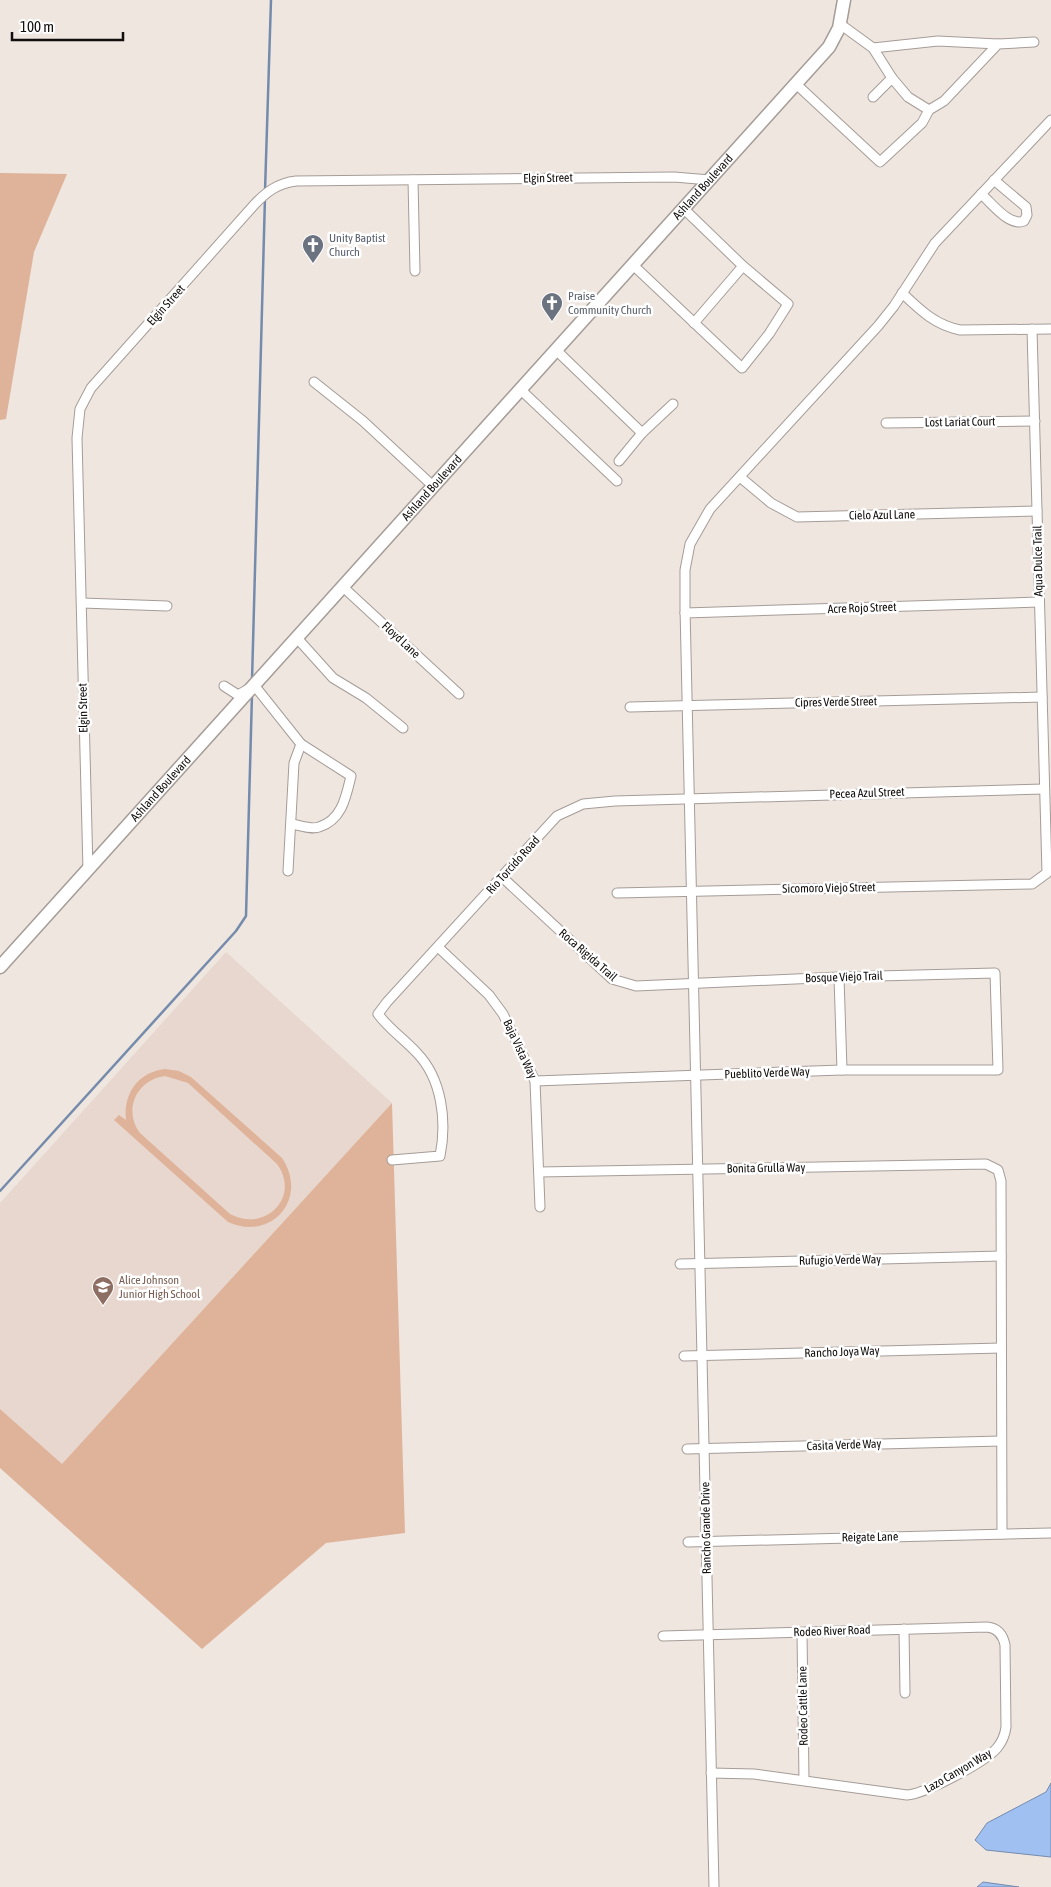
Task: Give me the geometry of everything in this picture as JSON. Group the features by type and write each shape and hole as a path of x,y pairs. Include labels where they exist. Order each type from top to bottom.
{"street":[{"name":"Ashland Boulevard","path":"0,967 829,47 840,24 844,0"},
{"path":"840,24 873,48 892,78 908,97 929,110"},
{"path":"873,48 938,41 998,44 1034,42"},
{"path":"796,84 880,162 922,123 929,110 944,101 998,44"},
{"path":"873,97 892,78"},
{"name":"Rancho Grande Drive","path":"714,1887 685,570 690,544 710,509 878,326 935,243 1051,120"},
{"name":"Elgin Street","path":"88,870 78,421 80,409 91,388 254,205 274,187 284,182 296,181 674,177 710,180"},
{"path":"413,180 415,271"},
{"path":"981,194 1010,220 1017,223 1024,222 1027,215 1026,207 994,180"},
{"path":"633,265 742,368 769,334 788,304 743,266 684,209"},
{"path":"694,323 743,266"},
{"path":"902,293 926,315 948,327 960,330 1051,329"},
{"name":"Aqua Dulce Trail","path":"1032,329 1047,873 1040,880"},
{"path":"556,350 642,433"},
{"path":"314,382 363,421 433,486"},
{"path":"521,390 617,481"},
{"path":"619,461 642,433 673,404"},
{"name":"Lost Lariat Court","path":"886,423 1035,421"},
{"name":"Cielo Azul Lane","path":"740,477 771,503 797,517 1037,511"},
{"name":"Floyd Lane","path":"343,587 459,694"},
{"name":"Acre Rojo Street","path":"685,614 1040,602"},
{"path":"82,603 167,606"},
{"path":"297,638 333,678 366,698 404,728"},
{"path":"224,686 238,695 252,687 258,690 301,744 351,776 344,803 337,816 318,828 291,824"},
{"name":"Cipres Verde Street","path":"630,707 1042,696"},
{"path":"288,871 294,763 301,744"},
{"name":"Pecea Azul Street","path":"689,798 1044,789"},
{"name":"Rio Torcido Road","path":"392,1160 440,1156 442,1111 433,1076 420,1057 388,1027 378,1014 557,816 583,804 689,798"},
{"name":"Roca Rigida Trail","path":"502,877 612,979 636,986 693,984"},
{"name":"Sicomoro Viejo Street","path":"617,893 1032,884 1040,880"},
{"name":"Baja Vista Way","path":"438,947 489,995 503,1014 535,1081 540,1207"},
{"name":"Bosque Viejo Trail","path":"693,984 839,977 995,974 998,1070"},
{"path":"839,977 842,1070"},
{"name":"Pueblito Verde Way","path":"535,1081 842,1070 998,1070"},
{"name":"Bonita Grulla Way","path":"539,1172 986,1164 998,1170 1000,1181 1001,1256"},
{"path":"1001,1256 1002,1534"},
{"name":"Rufugio Verde Way","path":"680,1264 1001,1256"},
{"name":"Rancho Joya Way","path":"684,1356 1001,1348"},
{"name":"Casita Verde Way","path":"687,1449 1001,1441"},
{"name":"Reigate Lane","path":"688,1542 1051,1533"},
{"name":"Rodeo River Road","path":"663,1636 987,1627 999,1632"},
{"path":"904,1629 905,1693"},
{"name":"Rodeo Cattle Lane","path":"802,1632 804,1780"},
{"name":"Lazo Canyon Way","path":"711,1773 742,1773 912,1795 930,1788 990,1754 1003,1739 1006,1727 1004,1645 999,1632"}],"shaded area":[{"path":"0,173 67,174 34,252 6,419 0,420"},
{"name":"Alice Johnson Junior High School","path":"226,952 392,1103 62,1465 0,1409 0,1203"},
{"path":"165,1069 179,1071 191,1077 282,1158 289,1173 291,1188 288,1201 282,1212 272,1221 259,1226 244,1227 228,1222 114,1120 119,1115 126,1120 127,1101 134,1086 155,1071","holes":["165,1076 188,1083 277,1164 283,1176 285,1188 282,1199 276,1208 267,1215 255,1219 243,1219 230,1214 140,1133 135,1124 133,1106 135,1097 146,1083"]},
{"path":"392,1103 405,1533 326,1543 202,1649 0,1468 0,1409 62,1464"}],"water":[{"path":"1051,1783 1051,1857 986,1850 975,1840 987,1823 1046,1792"},
{"path":"983,1882 1019,1887 977,1887"}],"waterway":[{"path":"265,191 271,0"},
{"path":"252,681 265,197"},
{"path":"0,1191 236,931 246,916 252,694"}],"place":[{"name":"Unity Baptist Church","path":"313,264"},
{"name":"Praise Community Church","path":"552,322"},
{"name":"Alice Johnson Junior High School","path":"103,1306"}]}
